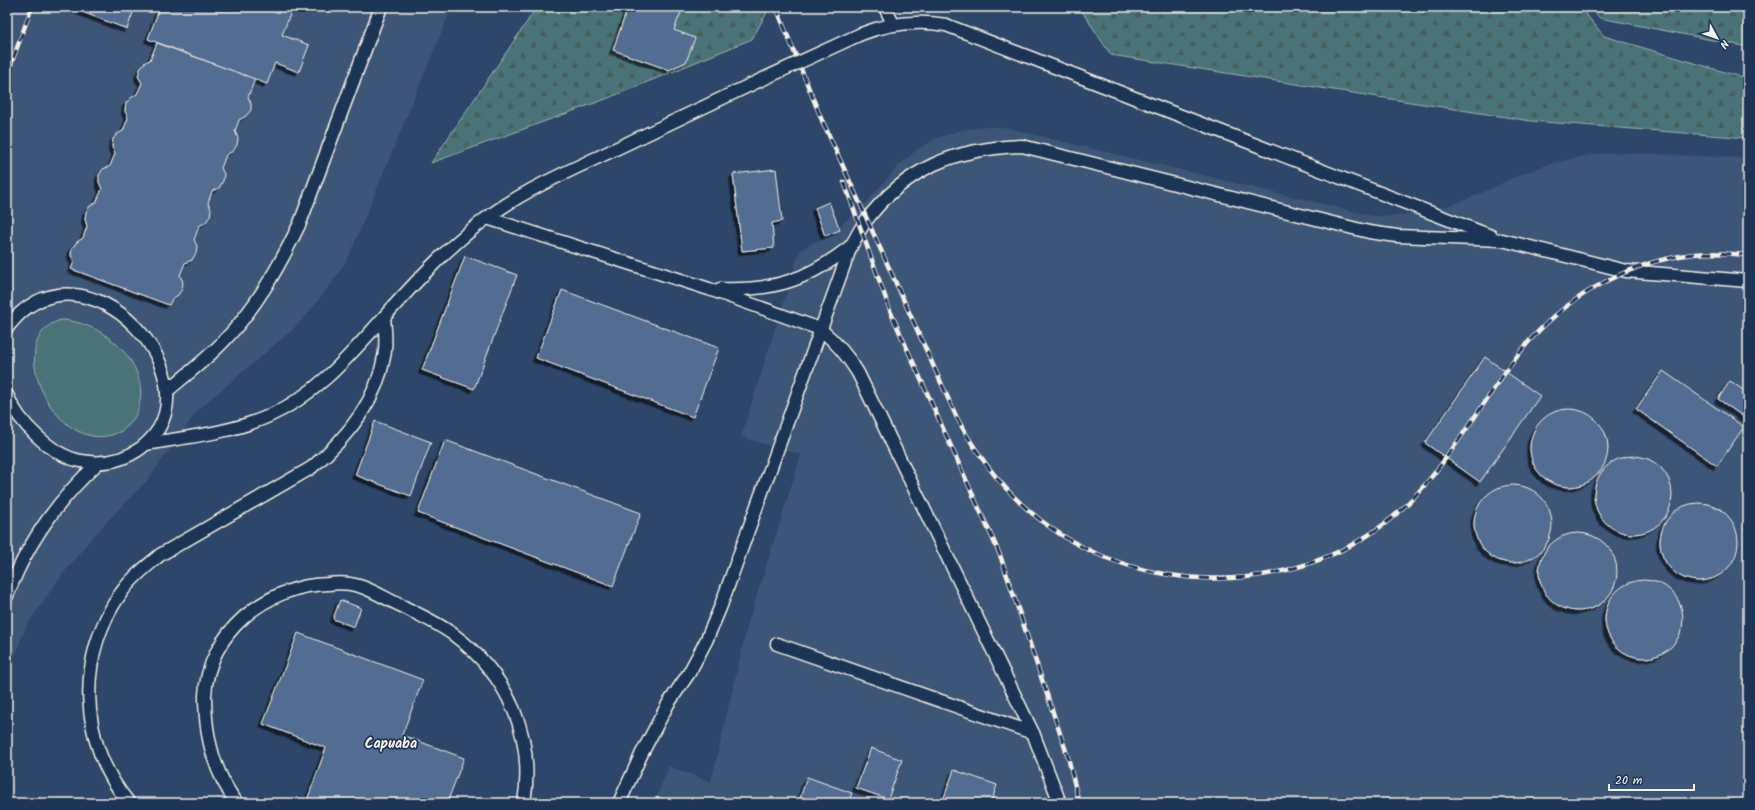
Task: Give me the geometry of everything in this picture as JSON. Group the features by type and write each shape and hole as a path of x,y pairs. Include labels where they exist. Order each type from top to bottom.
{"lane":[{"path":"167,391 195,368 230,333 266,287 284,256 302,215 381,7"},
{"path":"885,7 893,24"},
{"path":"146,444 247,424 269,416 289,406 308,394 341,365 432,265 464,236 487,218 534,188 861,34 893,24 928,22 958,29 1502,240 1626,271 1748,281"},
{"path":"619,803 642,753 668,704 689,673 714,621 820,329 852,246 865,223 882,203 901,185 922,170 946,158 971,150 996,146 1022,146 1368,232 1397,236 1502,240"},
{"path":"487,218 709,289 820,329 840,347 858,373 1032,733 1060,803"},
{"path":"709,289 753,290 794,280 814,272 834,260 852,246"},
{"path":"7,314 44,298 60,294 75,295 96,301 116,310 133,323 146,338 164,373 167,391 165,410 158,429 146,444 131,455 115,461 97,464 79,461 61,453 45,443 18,415 7,395"},
{"path":"7,328 17,315 30,305"},
{"path":"129,803 113,780 102,758 94,736 90,712 88,688 91,664 96,640 107,616 121,592 139,573 160,555 311,468 340,442 364,409 376,384 384,357 384,317"},
{"path":"7,596 23,559 41,527 63,498 97,464"},
{"path":"237,803 214,760 208,735 205,710 206,689 210,668 218,648 230,630 244,616 260,604 277,595 296,588 317,584 338,583 359,586 432,621 463,642 490,670 505,691 516,714 524,739 526,765 524,803"},
{"path":"777,644 1032,733"}],"shaded area":[{"path":"7,7 452,7 350,254 337,276 307,315 290,332 198,410 147,481 90,540 56,583 26,627 7,676"},
{"path":"980,127 1003,127 1373,216 1397,216 1422,212 1454,204 1484,192 1514,177 1546,165 1579,157 1605,153 1632,153 1748,158 1747,803 654,803 669,766 711,782 748,623 801,455 741,437 800,250 824,237 846,221 865,204 898,166 915,151 935,139 957,131"}],"green space":[{"path":"537,7 770,7 752,39 606,99 431,163"},
{"path":"1079,7 1580,7 1604,36 1748,79 1748,138 1531,121 1111,55"},
{"path":"1589,7 1748,7 1748,47 1600,18"},
{"path":"61,320 77,322 94,328 109,338 122,350 132,363 139,379 141,395 136,415 124,430 117,433 94,436 74,429 56,413 43,393 36,370 35,348 43,331"}],"building":[{"path":"69,7 135,7 127,29"},
{"path":"160,7 293,7 282,35 309,45 299,72 275,63 267,84 148,39"},
{"path":"628,7 667,7 681,12 674,30 695,38 686,62 669,70 613,50"},
{"path":"157,43 255,79 248,97 251,103 251,110 246,116 239,120 235,131 238,138 237,145 233,151 226,155 221,168 224,174 223,181 219,188 212,191 208,203 211,209 210,216 206,222 199,226 194,240 197,246 196,253 192,260 185,263 180,275 183,282 182,289 178,295 172,299 169,305 71,269 74,262 71,255 72,248 83,238 87,226 85,219 86,212 90,206 96,203 102,189 99,182 99,175 103,169 110,166 115,154 112,147 113,139 117,134 123,131 128,118 125,111 126,103 137,94 142,83 138,76 140,69 144,63 150,60"},
{"path":"776,169 782,221 772,223 774,248 742,251 733,174"},
{"path":"829,202 840,230 825,236 815,208"},
{"path":"465,256 517,275 474,389 422,370"},
{"path":"562,290 719,348 693,417 536,358"},
{"path":"1485,357 1540,396 1480,482 1425,443"},
{"path":"1663,371 1744,427 1717,466 1636,409"},
{"path":"1730,381 1748,393 1748,420 1718,399"},
{"path":"1561,409 1577,409 1591,415 1602,426 1608,440 1608,456 1602,470 1591,481 1577,487 1561,487 1547,481 1536,470 1530,456 1530,440 1536,426 1547,415"},
{"path":"375,421 431,442 411,496 355,475"},
{"path":"445,440 641,513 613,586 418,513"},
{"path":"1625,456 1641,456 1655,462 1666,473 1672,487 1672,503 1666,517 1655,528 1641,534 1625,534 1611,528 1600,517 1594,503 1594,487 1600,473 1611,462"},
{"path":"1505,485 1521,485 1535,491 1546,502 1552,516 1552,532 1546,546 1535,557 1521,563 1505,563 1491,557 1480,546 1474,532 1474,516 1480,502 1491,491"},
{"path":"1691,503 1707,503 1721,509 1732,520 1738,534 1738,550 1732,564 1721,575 1707,581 1691,581 1677,575 1666,564 1660,550 1660,534 1666,520 1677,509"},
{"path":"1570,533 1586,533 1600,539 1611,550 1617,564 1617,580 1611,594 1600,605 1586,611 1570,611 1556,605 1545,594 1539,580 1539,564 1545,550 1556,539"},
{"path":"1636,580 1652,580 1666,586 1677,597 1683,611 1683,627 1677,641 1666,652 1652,658 1636,658 1622,652 1611,641 1605,627 1605,611 1611,597 1622,586"},
{"path":"340,600 361,608 354,627 333,619"},
{"path":"298,633 423,680 402,735 464,758 447,803 306,803 326,748 263,724"},
{"path":"871,748 902,760 888,799 856,788"},
{"path":"954,770 997,785 991,803 942,803"},
{"path":"807,777 852,793 848,803 804,803 799,801"},
{"path":"658,797 673,803 655,803"}],"railway":[{"path":"7,75 32,7"},
{"path":"776,7 825,128"},
{"path":"823,122 957,418 990,470 1021,504 1073,542 1117,562 1164,574 1212,578 1261,575 1308,564 1353,544 1393,517 1427,483 1523,348 1565,307 1605,282 1648,264 1700,253 1748,255"},
{"path":"844,182 891,313 1000,555 1068,757 1079,803"}],"district":[{"name":"Capuaba","path":"391,744"}]}
